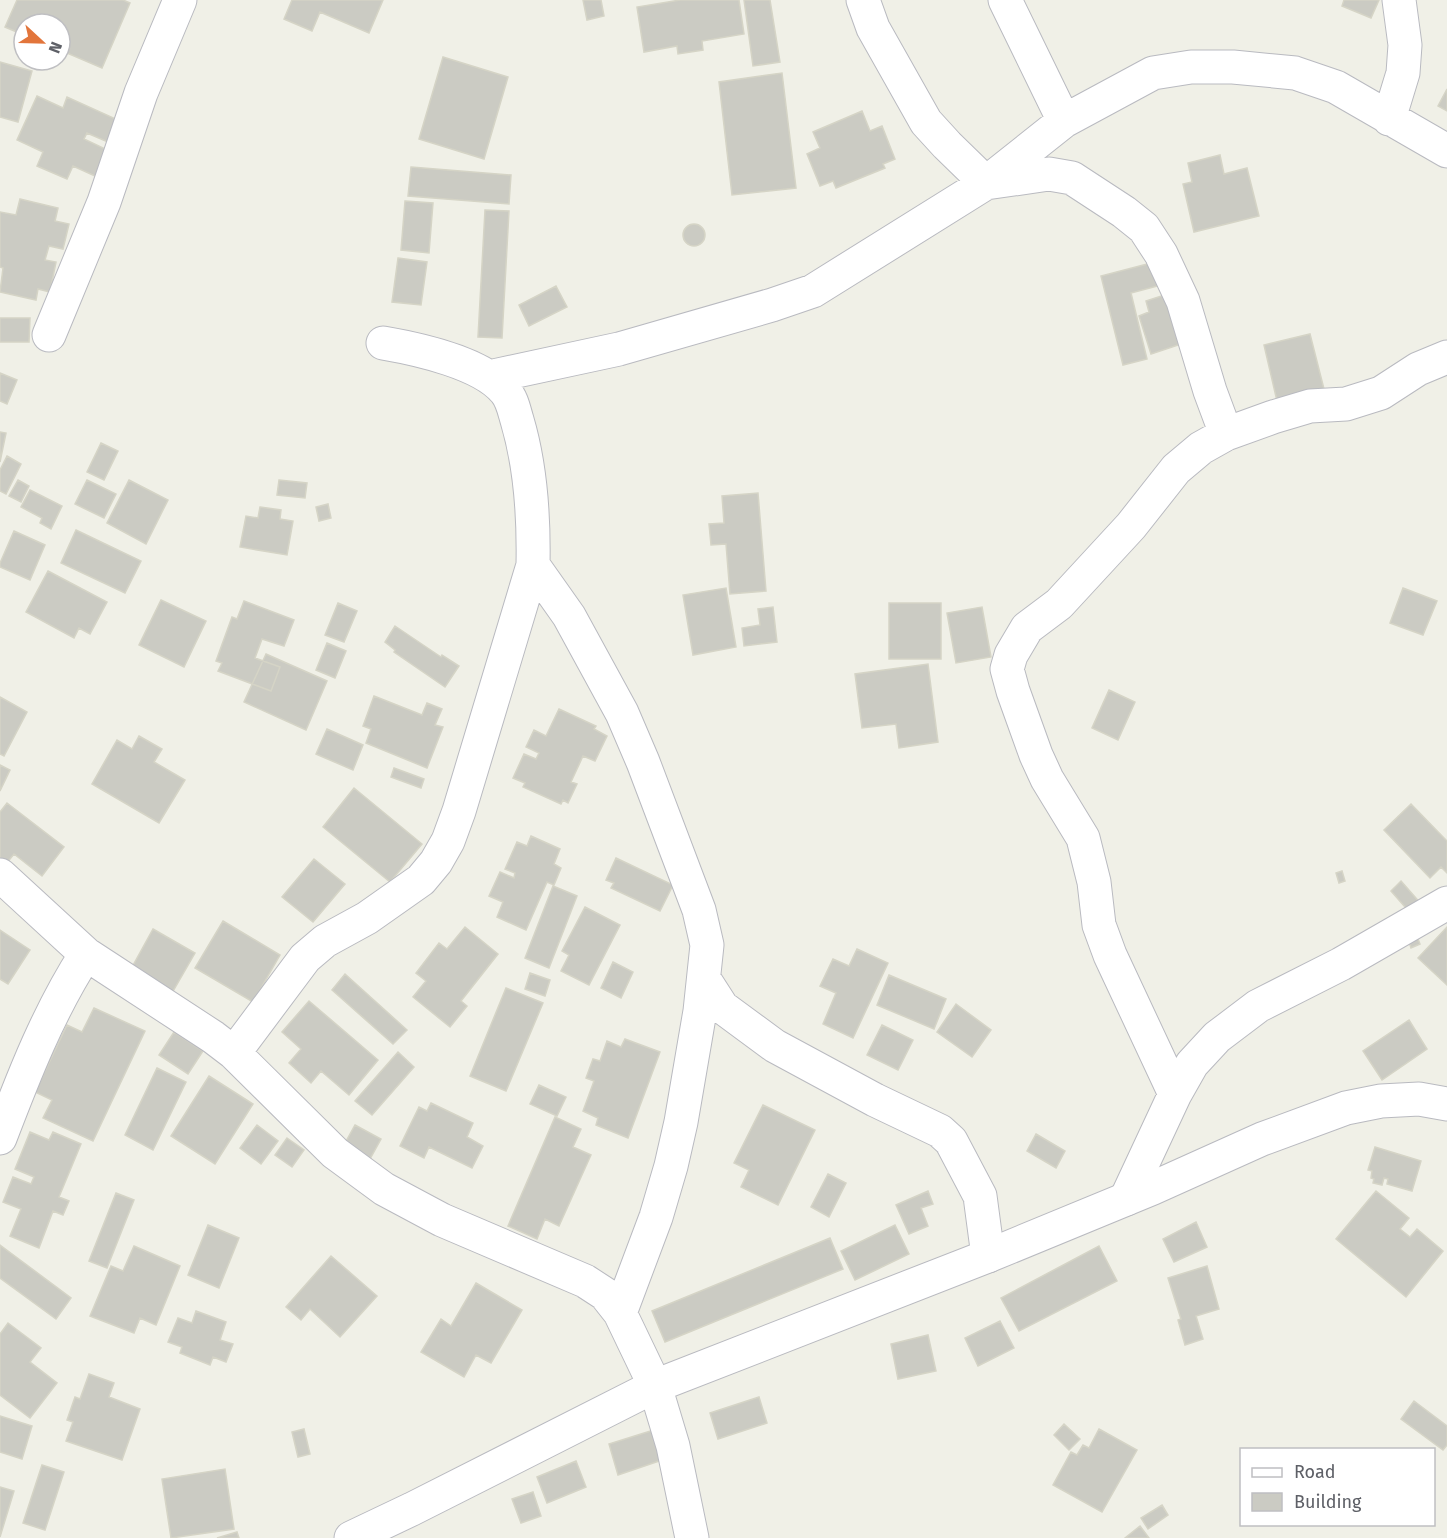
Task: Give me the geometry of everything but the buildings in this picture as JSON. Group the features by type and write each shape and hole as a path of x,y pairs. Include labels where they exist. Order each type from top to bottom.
{"street":[{"path":"49,335 104,202 141,93 180,0"},
{"path":"863,0 873,28 926,122 947,146 986,183"},
{"path":"1005,0 1064,122"},
{"path":"1389,119 1403,73 1405,45 1399,0"},
{"path":"489,377 619,349 813,291 986,183 1064,122 1153,73 1191,68 1233,67 1294,74 1322,81 1447,151"},
{"path":"986,183 1049,174 1072,177 1144,228 1161,254 1183,301 1209,391 1226,434"},
{"path":"234,1053 305,958 325,941 367,918 421,880 436,862 448,841 459,811 533,565 534,525 525,446 512,401 504,390 489,377 444,357 419,349 384,344"},
{"path":"1175,1094 1099,926 1088,851 1083,838 1047,779 1013,691 1007,669 1016,644 1027,628 1059,604 1079,583 1131,526 1176,470 1201,448 1226,434 1310,406 1346,404 1381,393 1418,369 1447,357"},
{"path":"533,565 569,616 622,713 699,910 707,945 704,979 681,1122 671,1166 656,1217 620,1313"},
{"path":"0,875 86,954 234,1053 335,1153 384,1189 442,1220 585,1281 604,1294 620,1313 655,1386 673,1446 692,1538"},
{"path":"1126,1199 1175,1094 1192,1064 1217,1037 1258,1006 1341,964 1447,903"},
{"path":"0,1138 64,987 86,954"},
{"path":"704,979 722,1007 775,1046 866,1095 940,1131 951,1141 980,1196 988,1256"},
{"path":"351,1538 655,1386 988,1256 1262,1139 1346,1108 1381,1101 1419,1099 1447,1104"}]}
